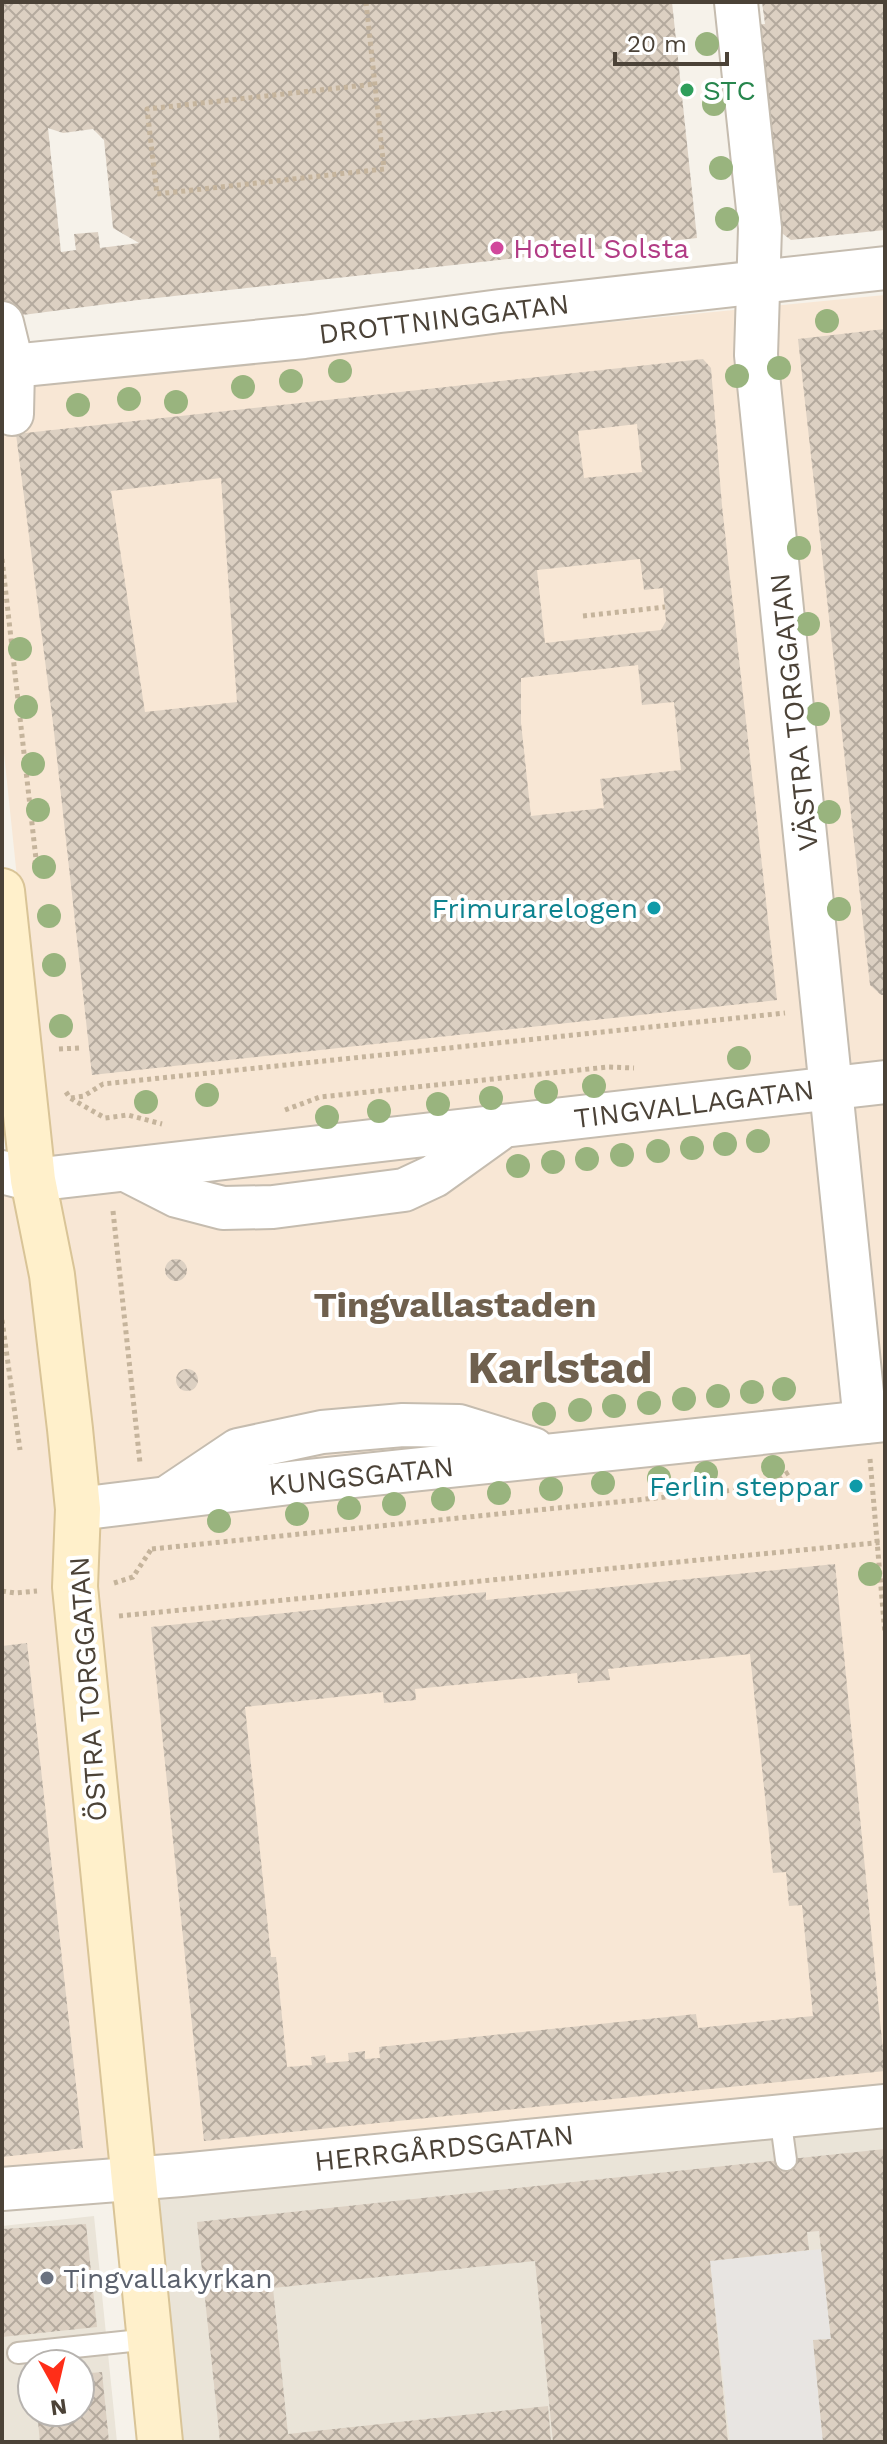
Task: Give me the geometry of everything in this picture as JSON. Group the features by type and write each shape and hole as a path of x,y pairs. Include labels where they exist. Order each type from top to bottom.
{"street":[{"name":"VÄSTRA TORGGATAN","path":"736,2 760,228 756,355 832,1088 873,1431"},
{"name":"DROTTNINGGATAN","path":"7,367 304,337 500,311 885,268"},
{"path":"2,323 12,414"},
{"name":"ÖSTRA TORGGATAN","path":"17,881 30,1097 18,1176 52,1275 78,1509 75,1587 160,2442"},
{"name":"TINGVALLAGATAN","path":"118,1170 177,1196 223,1208 273,1207 404,1190 434,1176 503,1127 885,1082"},
{"path":"18,1176 118,1170"},
{"name":"KUNGSGATAN","path":"78,1509 558,1454 873,1431"},
{"name":"HERRGÅRDSGATAN","path":"2,2189 885,2106"}],"lane":[{"path":"780,2116 786,2160"},
{"path":"65,2348 150,2339"}],"path":[{"path":"366,2 375,84 384,169 157,194 147,109 375,84"},
{"path":"2,559 36,859 17,881"},
{"path":"583,616 665,607"},
{"path":"30,1097 70,1098 84,1096 103,1084 824,1009"},
{"path":"70,1098 105,1118 118,1170 154,1501 152,1549 765,1487 801,1465"},
{"path":"2,1320 20,1450"},
{"path":"873,1431 876,1543 885,1634"},
{"path":"119,1616 885,1542"}],"shaded area":[{"path":"885,295 885,2090 2,2175 2,1173 46,1155 2,734 2,382"},
{"path":"885,2118 885,2442 175,2442 147,2187"},
{"path":"94,2216 117,2442 2,2442 2,2226"},
{"path":"821,2249 831,2339 813,2340 823,2442 730,2442 710,2261"}],"building":[{"path":"2,2 672,2 697,238 15,316 3,305","holes":["48,128 63,133 93,129 104,140 113,228 139,243 100,248 98,232 74,234 76,250 61,252"]},
{"path":"762,2 885,2 885,230 791,240 775,228 752,25 765,24"},
{"path":"885,329 885,995 881,995 870,985 798,339"},
{"path":"703,359 711,368 722,506 777,1000 92,1075 53,723 16,434","holes":["637,424 642,472 584,478 578,431","221,478 237,702 145,712 111,491","640,559 644,590 663,588 666,621 661,630 545,643 537,570","638,665 642,705 674,702 681,770 600,779 604,808 531,816 521,723 521,678"]},
{"path":"176,1259 184,1262 187,1270 184,1278 176,1281 168,1278 165,1270 168,1262"},
{"path":"187,1369 195,1372 198,1380 195,1388 187,1391 179,1388 176,1380 179,1372"},
{"path":"835,1564 885,2071 204,2141 151,1627 486,1592 486,1600","holes":["750,1654 773,1873 786,1872 789,1906 802,1905 813,2016 698,2028 696,2014 379,2047 380,2058 365,2059 365,2051 348,2053 349,2061 326,2063 325,2055 311,2057 312,2065 287,2067 276,1957 271,1957 245,1707 383,1692 384,1703 416,1700 415,1689 577,1673 578,1683 610,1680 608,1669"]},
{"path":"27,1643 83,2148 2,2157 2,1646"},
{"path":"885,2149 885,2442 823,2442 813,2340 831,2339 819,2231 807,2232 809,2250 710,2261 728,2442 553,2442 535,2261 273,2288 288,2434 548,2406 551,2442 220,2442 197,2222"},
{"name":"Tingvallakyrkan","path":"86,2224 97,2327 2,2337 2,2229"},
{"path":"102,2372 109,2442 40,2442 39,2428 96,2428 96,2373"}],"place":[{"name":"STC","path":"687,90"},
{"name":"Hotell Solsta","path":"497,248"},
{"name":"Frimurarelogen","path":"654,908"},
{"name":"Ferlin steppar","path":"856,1486"},
{"name":"Tingvallakyrkan","path":"47,2278"}],"district":[{"name":"Tingvallastaden","path":"455,1305"},
{"name":"Karlstad","path":"560,1368"}]}
